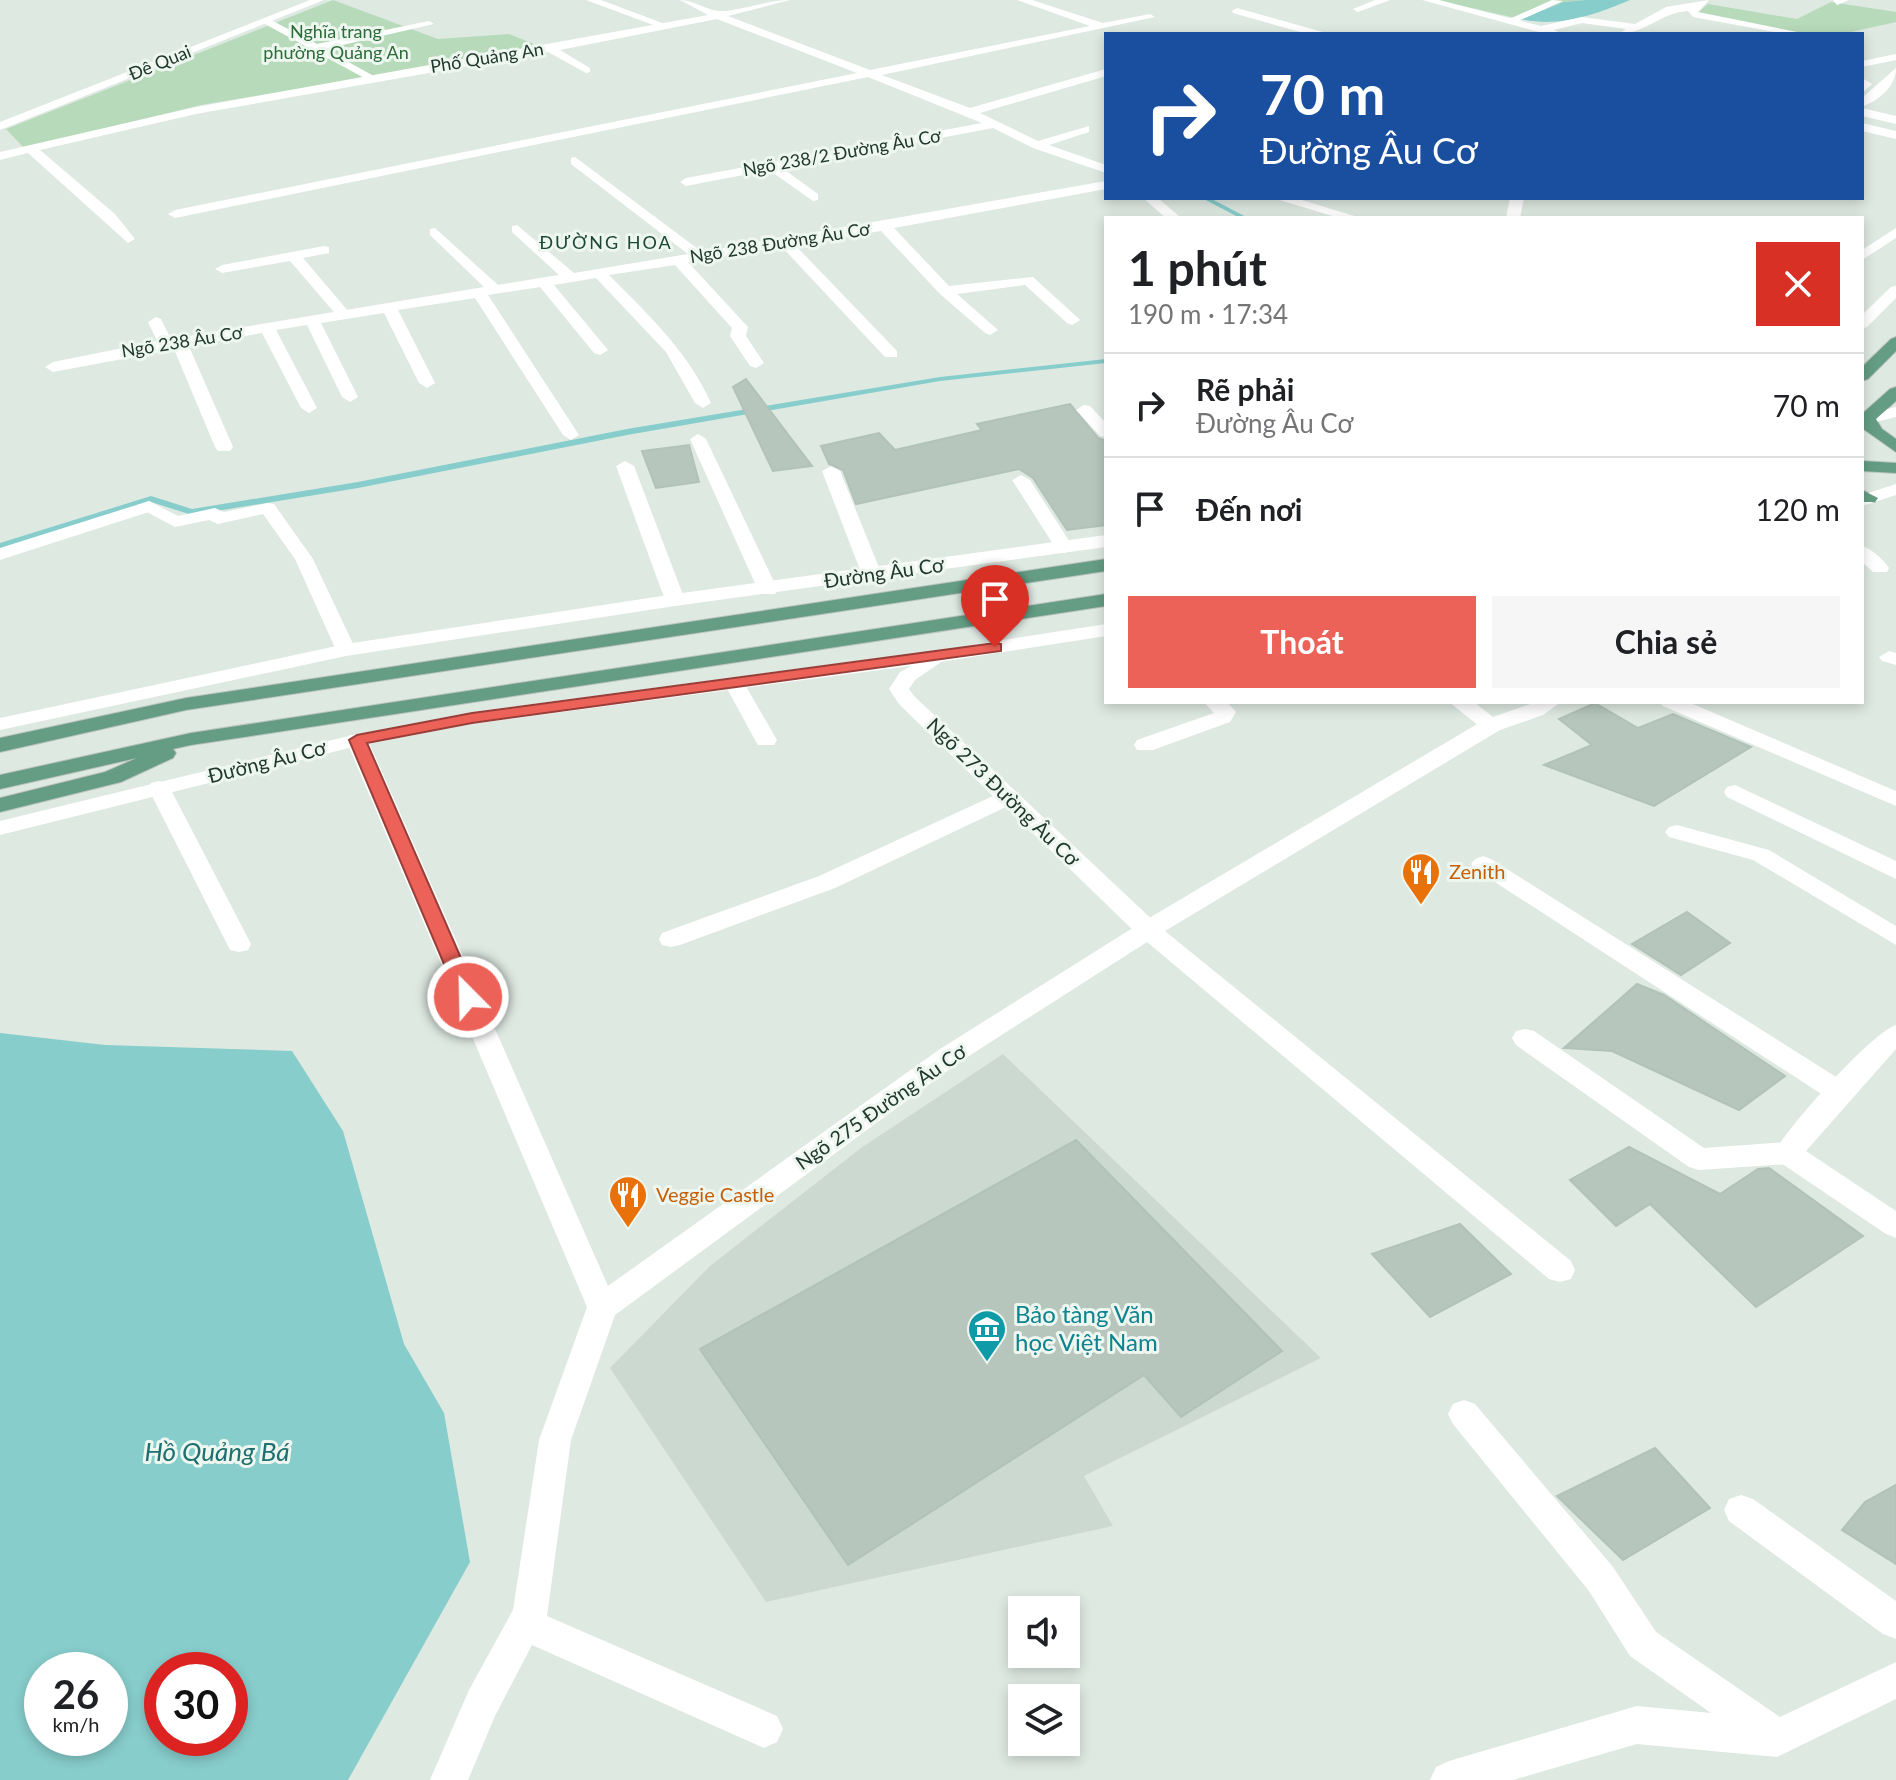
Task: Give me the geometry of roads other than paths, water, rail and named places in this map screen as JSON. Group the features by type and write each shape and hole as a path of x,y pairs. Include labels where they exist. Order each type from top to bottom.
{"main road":[{"path":"1864,374 1896,342"},
{"path":"1896,392 1865,421 1896,447"},
{"path":"1864,466 1896,468"},
{"name":"Đường Âu Cơ","path":"0,745 186,704 1104,565"},
{"name":"Đường Âu Cơ","path":"0,782 191,739 1104,600"},
{"path":"777,615 789,650"},
{"path":"0,805 113,777 191,739"}],"street":[{"name":"Đê Quai","path":"0,126 319,0"},
{"path":"591,0 668,27"},
{"path":"685,0 719,16 969,112 1037,145 1104,168"},
{"name":"Phố Quảng An","path":"0,156 154,117 368,77 668,27 785,0"},
{"path":"1022,0 1106,28"},
{"path":"1358,9 1385,0"},
{"path":"1427,0 1552,32"},
{"path":"1544,29 1582,20 1631,30 1670,9 1694,8 1704,0"},
{"path":"1512,20 1558,1"},
{"path":"1694,8 1693,14 1791,32"},
{"path":"1237,11 1312,32"},
{"path":"175,214 1150,17"},
{"path":"1697,31 1716,18"},
{"path":"267,21 368,77"},
{"path":"314,48 429,24"},
{"path":"549,48 586,70"},
{"path":"1864,64 1896,57"},
{"path":"1864,102 1883,88 1896,71"},
{"path":"969,112 1104,73"},
{"path":"1864,112 1896,120"},
{"name":"Ngõ 238/2 Đường Âu Cơ","path":"686,182 997,124"},
{"path":"1864,127 1896,135"},
{"path":"1037,145 1085,129"},
{"path":"30,148 110,217 128,239"},
{"path":"575,161 699,256"},
{"path":"771,166 813,197"},
{"name":"Ngõ 238 Đường Âu Cơ","path":"312,321 884,226 1104,185"},
{"path":"1152,200 1172,216"},
{"path":"1287,200 1347,216"},
{"path":"884,226 945,291 990,330"},
{"path":"517,229 570,277"},
{"path":"435,232 487,292 571,435"},
{"path":"1864,255 1896,232"},
{"path":"785,242 891,354"},
{"path":"222,269 256,258 324,250"},
{"path":"293,256 344,315"},
{"path":"678,260 740,327 738,336 756,363"},
{"path":"598,272 637,311 695,381 703,403"},
{"path":"945,291 1028,280 1072,320"},
{"path":"544,282 600,350"},
{"path":"1864,322 1896,290"},
{"path":"389,308 427,383"},
{"path":"312,321 350,397"},
{"name":"Ngõ 238 Âu Cơ","path":"53,367 173,343 312,321"},
{"path":"156,322 173,343 224,447"},
{"path":"267,328 309,408"},
{"path":"1084,410 1104,430"},
{"path":"1865,421 1896,412"},
{"path":"698,439 768,590"},
{"path":"625,466 675,600"},
{"path":"831,471 872,575"},
{"path":"1021,480 1064,547"},
{"path":"1864,498 1896,489"},
{"path":"0,554 149,506 175,522 215,513 218,519 268,508 304,559 346,650"},
{"name":"Đường Âu Cơ","path":"0,724 346,650 675,600 768,590 1104,541"},
{"path":"1864,554 1880,568"},
{"name":"Đường Âu Cơ","path":"0,828 357,740 472,718 940,656 1104,630"},
{"name":"Ngõ 273 Đường Âu Cơ","path":"940,656 907,676 899,689 906,700 1148,930 1560,1270"},
{"path":"734,683 766,740"},
{"path":"1145,745 1222,717 1225,712 1217,704"},
{"path":"1463,704 1492,725"},
{"name":"Ngõ 275 Đường Âu Cơ","path":"602,1307 949,1056 1148,930 1492,725 1536,711 1547,704"},
{"path":"1675,704 1896,799"},
{"path":"357,740 602,1307 555,1440 530,1614 482,1703 449,1780"},
{"path":"159,788 239,944"},
{"path":"1735,792 1896,871"},
{"path":"671,939 827,882 1009,797"},
{"path":"1677,832 1761,855 1896,937"},
{"path":"1483,864 1839,1092"},
{"path":"1788,1153 1876,1051 1896,1034"},
{"path":"1525,1038 1699,1159 1788,1153 1896,1226"},
{"path":"1464,1414 1601,1579 1643,1644 1777,1738"},
{"path":"1741,1510 1896,1622"},
{"path":"524,1624 764,1729"},
{"path":"1449,1780 1637,1725 1777,1738 1896,1680"}],"water":[{"path":"1630,0 1603,11 1562,21 1520,19 1564,2"},
{"name":"Hồ Quảng Bá","path":"0,1033 105,1045 292,1051 343,1131 404,1344 444,1413 470,1562 348,1780 0,1780"}],"waterway":[{"path":"1209,200 1241,216"},
{"path":"0,546 151,499 192,512 358,485 627,432 940,379 1104,361"}],"place":[{"name":"Zenith","path":"1421,906"},
{"name":"Veggie Castle","path":"628,1229"},
{"name":"Bảo tàng Văn học Việt Nam","path":"987,1363"}],"district":[{"name":"ĐƯỜNG HOA","path":"606,243"}],"park label":[{"name":"Nghĩa trang phường Quảng An","path":"336,42"}]}
